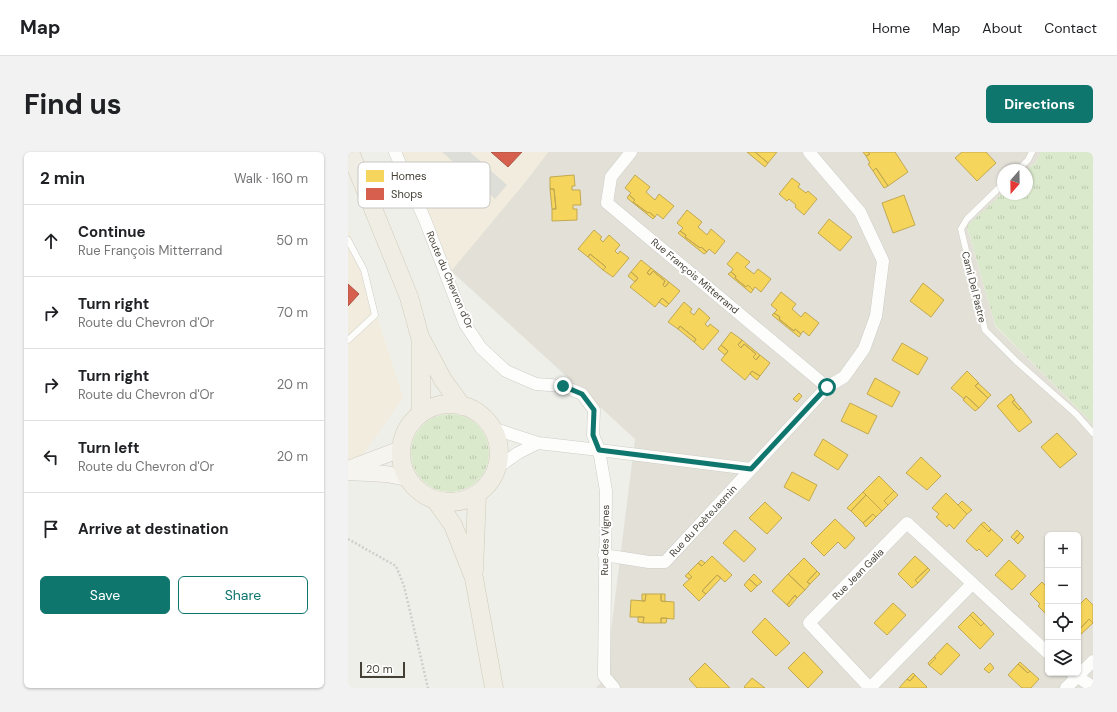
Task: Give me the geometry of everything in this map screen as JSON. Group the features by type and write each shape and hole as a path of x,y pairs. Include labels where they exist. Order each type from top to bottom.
{"main road":[{"path":"350,152 358,172"},
{"path":"373,208 409,297 420,337 443,380 462,406"},
{"path":"420,337 421,413"},
{"path":"448,404 462,406 474,410 484,418 492,428 498,440 500,454 498,467 493,478 477,495 464,501 450,503 436,501 424,496 414,488 407,478 402,464 401,449 404,435 411,423 421,413 434,407 448,404"},
{"path":"348,469 401,449"},
{"path":"348,472 386,474 407,478"},
{"path":"474,578 477,495"},
{"path":"436,501 453,525 474,578 494,688"}],"street":[{"name":"Route du Chevron d'Or","path":"395,152 399,162"},
{"name":"Rue François Mitterrand","path":"631,152 611,177 607,203 827,387"},
{"path":"492,428 538,443 751,469 827,387 844,377 864,349 876,316 884,261 860,212 809,152"},
{"name":"Route du Chevron d'Or","path":"419,208 465,324 481,348 506,371 536,384 563,386 582,394 594,410 593,435 599,450"},
{"path":"498,467 538,443"},
{"name":"Rue des Vignes","path":"599,450 606,492 604,555 604,676 614,688"},
{"name":"Rue du PoèteJasmin","path":"604,555 649,562 665,562 751,469"},
{"name":"Rue Jean Galia","path":"972,584 870,688 809,623 907,523 1045,650"},
{"path":"1081,670 1093,661"},
{"path":"1066,688 1073,676"},
{"path":"1076,676 1093,687"}],"lane":[{"path":"1024,164 1032,152"},
{"name":"Cami Del Pastre","path":"997,190 967,219 961,229 985,330 1016,361 1076,414 1093,433"},
{"path":"348,240 364,270 375,315 348,340"}],"path":[{"path":"348,539 396,566 404,586 428,688"}],"shaded area":[{"path":"388,152 548,152 526,181 451,271 418,208 490,208 490,162 393,162"},
{"path":"442,152 470,152 481,162 453,162"},
{"path":"548,152 1041,152 1033,165 997,164 997,199 967,227 995,326 1093,424 1093,688 596,688 605,678 635,439 451,271 526,181"},
{"path":"490,170 507,185 495,199 490,195"},
{"path":"348,227 403,397 361,458 348,459"}],"green space":[{"path":"1041,152 1093,152 1093,424 995,325 967,226 997,198 997,200 1033,200 1033,165"},
{"path":"450,414 465,417 472,421 482,431 486,438 489,453 486,468 482,475 472,485 465,489 450,492 435,489 428,485 418,475 414,468 411,453 414,438 418,431 428,421 435,417"}],"building: Homes":[{"path":"747,152 755,152 768,163 765,167"},
{"path":"755,152 777,152 768,163"},
{"path":"863,152 868,152 870,154 866,156"},
{"path":"868,152 895,152 908,172 888,186 876,168 873,171 868,164 870,163 866,156 870,154"},
{"path":"962,152 986,152 996,163 977,181 955,158"},
{"path":"876,168 888,186 884,188 873,171"},
{"path":"574,175 575,186 572,186 572,190 580,190 581,205 573,205 573,209 577,209 577,220 552,221 552,209 556,209 554,189 550,189 550,177"},
{"path":"635,175 650,187 646,192 655,200 659,194 674,206 663,219 657,214 655,217 633,202 635,200 629,195 631,193 625,188"},
{"path":"792,178 800,184 798,187 806,193 808,191 817,199 804,215 789,199 787,201 779,194"},
{"path":"550,189 554,189 556,209 552,209"},
{"path":"629,195 635,200 633,202 655,217 653,219 627,198"},
{"path":"904,195 915,225 893,233 882,203"},
{"path":"687,210 702,222 698,227 707,235 711,229 725,241 715,254 709,249 707,252 701,247 700,248 685,237 686,235 680,231 683,228 677,223"},
{"path":"829,219 852,237 840,251 818,233"},
{"path":"594,230 602,237 600,239 603,242 609,235 620,245 615,251 618,254 620,251 629,258 613,277 603,270 606,267 590,254 588,257 578,249"},
{"path":"680,231 686,235 685,237 707,252 704,254 678,233"},
{"path":"737,252 750,262 745,267 754,274 758,269 771,279 761,292 755,287 753,290 748,285 746,287 735,278 736,276 731,272 733,269 727,264"},
{"path":"590,254 606,267 603,270 588,257"},
{"path":"641,260 651,268 647,273 650,275 653,271 665,281 663,285 665,287 669,282 680,291 669,304 662,298 655,307 630,287 638,278 631,272"},
{"path":"651,268 669,282 665,287 663,285 665,281 653,271 650,275 647,273"},
{"path":"631,272 638,278 635,282 628,276"},
{"path":"731,272 736,276 735,278 746,287 748,285 753,290 751,293 728,274"},
{"path":"923,283 944,300 931,317 910,301"},
{"path":"781,292 796,304 792,309 801,317 805,312 819,323 809,336 803,331 801,334 795,329 794,331 774,313 777,310 771,305"},
{"path":"662,298 669,304 666,307 659,302"},
{"path":"684,302 692,309 690,312 694,315 699,308 710,318 705,324 708,327 710,324 719,331 703,350 694,342 696,339 680,326 678,329 668,322"},
{"path":"774,313 794,331 795,329 801,334 799,337 772,315"},
{"path":"680,326 696,339 694,342 678,329"},
{"path":"731,332 742,340 738,345 741,348 744,344 756,354 753,357 756,360 760,355 770,363 760,376 752,371 745,380 721,360 728,351 721,345"},
{"path":"742,340 760,355 756,360 753,357 756,354 744,344 741,348 738,345"},
{"path":"902,343 928,358 918,375 892,360"},
{"path":"721,345 728,351 725,355 718,349"},
{"path":"752,371 760,376 757,380 750,374"},
{"path":"967,371 979,383 975,386 988,398 979,408 966,396 964,399 951,388"},
{"path":"875,378 900,392 892,407 867,394"},
{"path":"978,383 991,395 988,398 975,386"},
{"path":"799,393 802,396 797,402 793,399"},
{"path":"1011,394 1015,400 1012,402 1019,410 1021,408 1032,422 1019,432 997,406"},
{"path":"966,396 979,408 975,411 963,400"},
{"path":"1014,400 1021,408 1019,410 1012,402"},
{"path":"850,403 877,416 868,434 841,421"},
{"path":"1057,433 1077,454 1060,468 1041,447"},
{"path":"823,439 848,455 838,470 814,455"},
{"path":"921,457 941,476 927,490 906,473"},
{"path":"792,472 817,485 809,501 784,487"},
{"path":"879,476 894,491 884,501 888,505 882,511 863,492"},
{"path":"894,491 898,495 888,505 884,501"},
{"path":"863,492 866,495 851,511 847,508"},
{"path":"946,493 967,514 954,529 949,524 947,527 936,517 939,514 932,508"},
{"path":"866,495 882,511 876,517 873,514 863,523 851,511"},
{"path":"962,501 972,510 967,514 958,505"},
{"path":"765,502 782,518 767,534 749,518"},
{"path":"873,514 876,517 866,527 863,523"},
{"path":"835,519 855,538 845,549 838,542 824,556 811,543"},
{"path":"984,522 991,529 989,532 981,524"},
{"path":"981,524 989,532 991,529 1003,540 987,557 979,549 977,551 966,541"},
{"path":"735,530 756,549 744,562 723,543"},
{"path":"1017,530 1020,533 1014,540 1011,537"},
{"path":"1020,533 1024,537 1018,544 1014,540"},
{"path":"712,556 732,575 725,582 717,575 702,591 706,594 699,601 683,585 692,577 688,573 698,563 702,566"},
{"path":"915,556 928,568 915,580 918,583 912,588 898,574"},
{"path":"804,558 817,571 807,582 810,584 805,590 788,574"},
{"path":"701,560 705,563 702,566 698,563"},
{"path":"1009,560 1026,576 1012,590 995,575"},
{"path":"928,568 930,570 918,583 915,580"},
{"path":"817,571 820,574 810,584 807,582"},
{"path":"688,573 692,577 689,579 685,576"},
{"path":"754,574 762,582 757,586 749,579"},
{"path":"788,574 805,590 797,598 795,595 787,605 772,591"},
{"path":"717,575 721,578 706,594 702,591"},
{"path":"749,579 757,586 751,592 744,585"},
{"path":"1042,582 1045,585 1045,613 1038,606 1040,604 1030,594"},
{"path":"642,594 646,594 645,601 642,601"},
{"path":"646,594 661,594 661,601 674,602 674,619 661,618 661,623 643,623 644,617 630,617 631,600 645,601"},
{"path":"661,594 665,594 665,602 661,601"},
{"path":"795,595 797,598 789,607 787,605"},
{"path":"1086,598 1093,605 1093,623 1089,619 1081,628 1081,604"},
{"path":"893,603 906,615 887,635 874,623"},
{"path":"973,612 984,623 981,626 970,615"},
{"path":"970,615 981,626 984,623 994,634 980,649 958,627"},
{"path":"638,617 644,617 643,623 638,622"},
{"path":"661,618 667,618 666,623 661,623"},
{"path":"765,618 790,643 776,656 752,632"},
{"path":"1089,619 1093,623 1081,634 1081,628"},
{"path":"947,643 960,655 941,675 929,665"},
{"path":"804,652 823,672 808,688 788,668"},
{"path":"934,657 936,658 929,665 928,663"},
{"path":"1020,662 1030,671 1028,673 1018,664"},
{"path":"705,663 730,688 697,688 689,679"},
{"path":"990,663 994,668 989,673 984,669"},
{"path":"1018,664 1028,673 1030,671 1039,679 1031,688 1022,688 1008,675"},
{"path":"913,673 915,675 910,681 907,679"},
{"path":"915,675 927,687 926,688 899,688 907,679 910,681"},
{"path":"752,678 765,688 745,688 744,687"}],"building: Shops":[{"path":"491,152 522,152 508,167"},
{"path":"348,284 359,294 348,306"}],"route":[{"path":"563,386 582,394 594,410 593,435 599,450 629,455 751,469 827,387"}]}
